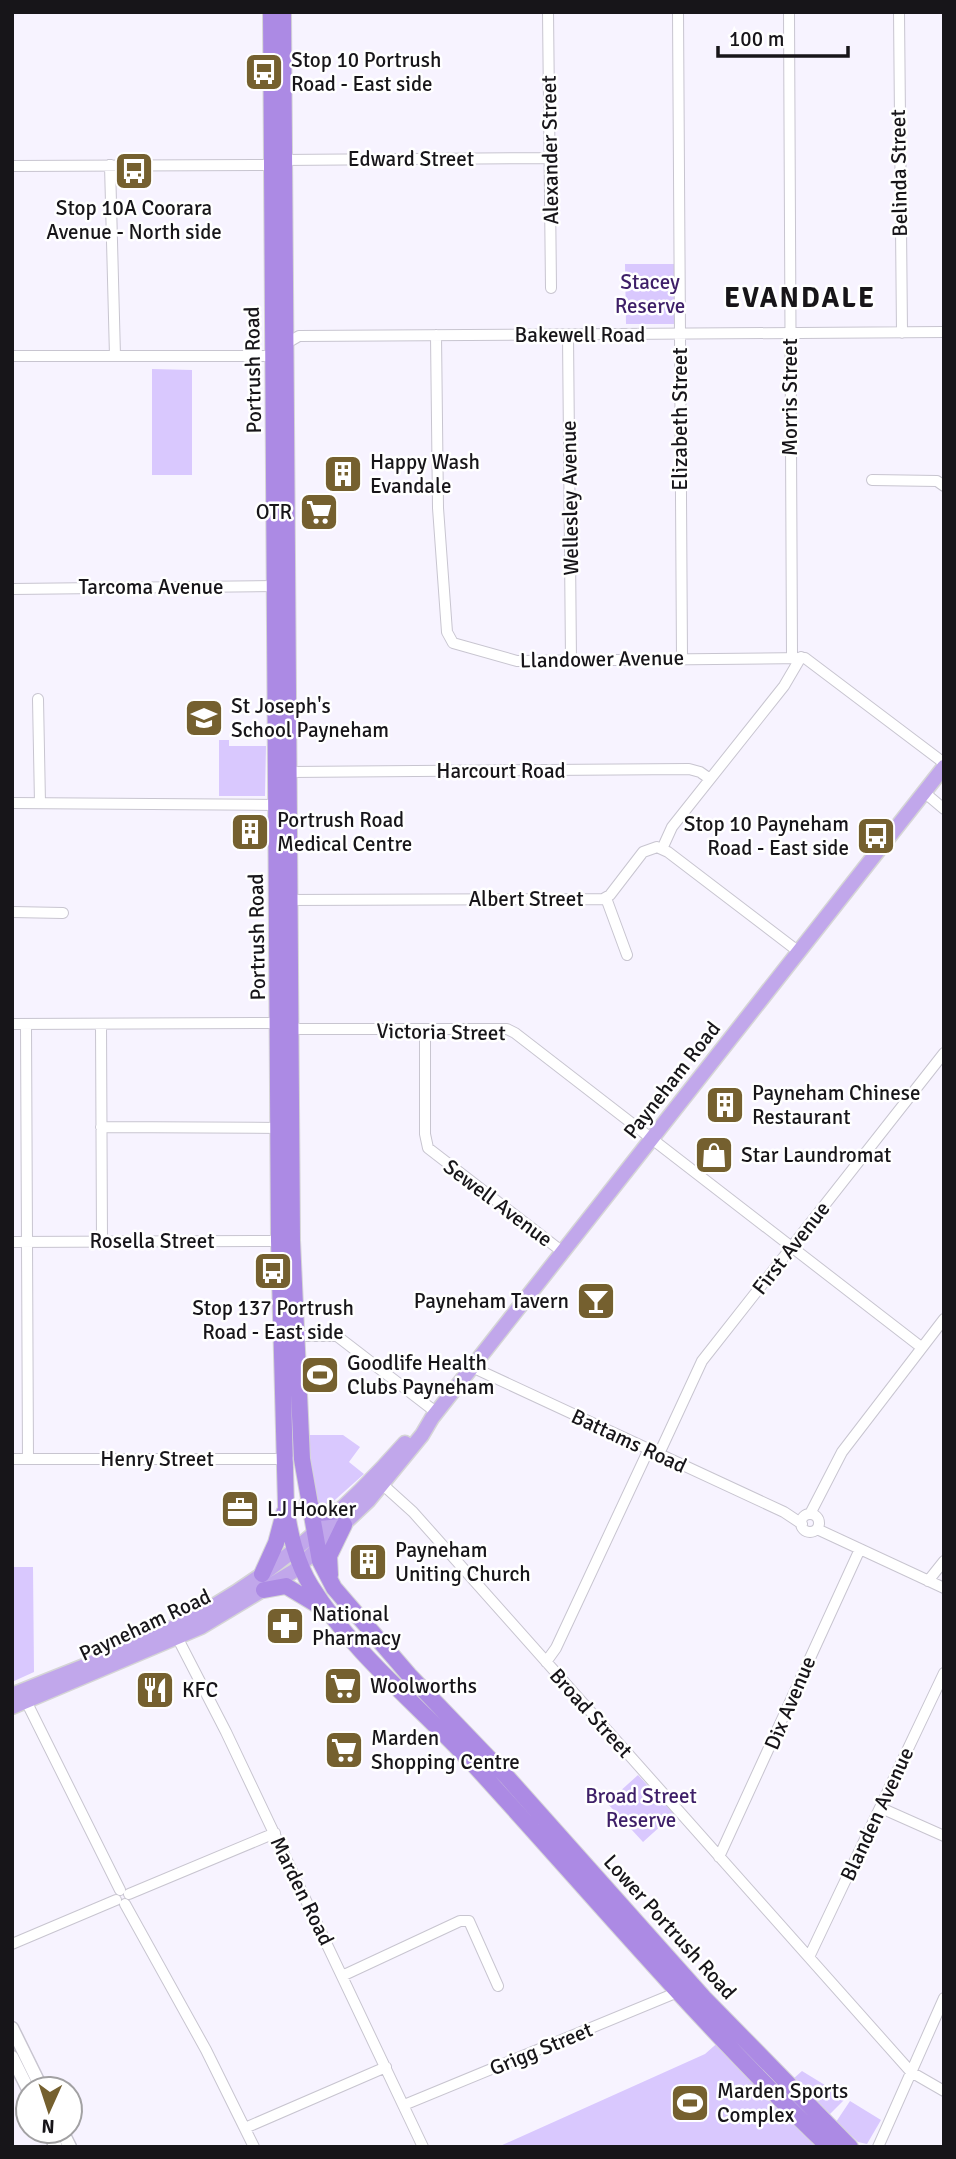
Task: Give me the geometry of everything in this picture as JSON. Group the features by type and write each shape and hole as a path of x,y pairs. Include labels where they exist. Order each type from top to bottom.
{"highway":[{"name":"Portrush Road","path":"283,15 272,356 290,772 283,900"},
{"name":"Portrush Road","path":"278,163 290,334 277,805 283,900 285,1026 285,1459 286,1506 299,1557"},
{"path":"288,381 272,356 290,334"},
{"name":"Portrush Road","path":"285,1240 302,1459 313,1533"},
{"path":"307,1504 318,1513 342,1518 329,1556 330,1581"},
{"path":"286,1506 263,1582 290,1588 334,1618"},
{"name":"Lower Portrush Road","path":"313,1533 330,1581 409,1675 507,1777 675,1967 850,2146"},
{"name":"Lower Portrush Road","path":"299,1557 310,1586 376,1667 477,1768 677,1992 829,2146"},
{"path":"469,1739 477,1768 507,1777"},
{"path":"675,1967 677,1992 704,1997"},
{"path":"825,2122 829,2146 850,2146"}],"main road":[{"name":"Payneham Road","path":"17,1701 201,1627 299,1557 317,1550 474,1368 925,793 944,765"},
{"name":"Payneham Road","path":"299,1557 313,1533 342,1518 382,1484 422,1435 434,1415"},
{"name":"Payneham Road","path":"17,1701 263,1582"},
{"path":"12,2028 35,2075"},
{"path":"12,2057 21,2075"}],"street":[{"name":"Alexander Street","path":"548,12 551,288"},
{"name":"Elizabeth Street","path":"678,12 682,658"},
{"name":"Morris Street","path":"789,12 789,334 797,657"},
{"name":"Belinda Street","path":"899,12 902,333"},
{"name":"Edward Street","path":"12,166 551,158"},
{"path":"110,165 115,356"},
{"name":"Bakewell Road","path":"290,334 680,335 944,332"},
{"name":"Llandower Avenue","path":"436,335 438,508 449,638 459,647 506,660 797,657"},
{"name":"Wellesley Avenue","path":"568,335 571,660"},
{"path":"12,356 272,356"},
{"path":"872,480 937,481 944,486"},
{"name":"Tarcoma Avenue","path":"12,589 283,586"},
{"path":"799,953 662,849 672,827 783,686 797,657 810,660 944,765"},
{"path":"38,699 40,803"},
{"name":"Harcourt Road","path":"290,772 689,769 710,779"},
{"path":"925,793 944,809"},
{"path":"12,803 277,805"},
{"name":"Albert Street","path":"283,900 606,898 643,852 652,847 662,849"},
{"path":"606,898 627,955"},
{"path":"12,912 63,913"},
{"name":"Victoria Street","path":"12,1024 511,1031 921,1347"},
{"path":"26,1024 28,1459"},
{"path":"101,1024 102,1242"},
{"name":"Sewell Avenue","path":"425,1030 425,1134 428,1148 564,1252"},
{"name":"First Avenue","path":"546,1662 556,1648 698,1367 944,1053"},
{"path":"102,1127 286,1128"},
{"name":"Rosella Street","path":"12,1242 285,1240"},
{"path":"812,1520 842,1452 944,1319"},
{"path":"294,1336 337,1336 434,1415"},
{"name":"Battams Road","path":"474,1368 784,1512 812,1520 831,1534 860,1549 944,1588"},
{"name":"Henry Street","path":"12,1459 302,1459"},
{"name":"Broad Street","path":"382,1484 413,1512 719,1857 810,1955 911,2073 944,2091"},
{"name":"Dix Avenue","path":"719,1857 860,1549"},
{"path":"928,1581 944,1561"},
{"name":"Marden Road","path":"177,1637 275,1833 424,2147"},
{"name":"Blanden Avenue","path":"810,1955 944,1673"},
{"path":"17,1701 254,2147"},
{"path":"881,1808 944,1836"},
{"path":"12,1944 275,1833"},
{"path":"342,1976 460,1921 469,1921 498,1986"},
{"name":"Grigg Street","path":"404,2105 677,1992"},
{"path":"878,2147 944,1998"},
{"path":"245,2128 386,2067"}],"green space":[{"name":"Stacey Reserve","path":"625,264 674,264 675,324 626,324"},
{"path":"152,369 192,370 192,475 152,475"},
{"path":"219,740 229,740 229,746 266,746 265,796 219,796"},
{"path":"307,1435 343,1435 360,1447 349,1462 364,1474 327,1507 312,1503"},
{"path":"12,1567 33,1567 34,1672 12,1682"},
{"name":"Broad Street Reserve","path":"638,1775 674,1814 643,1842 607,1803"},
{"name":"Marden Sports Complex","path":"722,2039 829,2147 498,2147 705,2054"},
{"path":"802,2071 846,2098 829,2115 793,2079"},
{"path":"850,2101 881,2120 867,2144 858,2142 836,2122"}],"place":[{"name":"Stop 10 Portrush Road - East side","path":"264,72"},
{"name":"Stop 10A Coorara Avenue - North side","path":"134,171"},
{"name":"Happy Wash Evandale","path":"343,474"},
{"name":"OTR","path":"319,512"},
{"name":"St Joseph's School Payneham","path":"204,718"},
{"name":"Portrush Road Medical Centre","path":"250,832"},
{"name":"Stop 10 Payneham Road - East side","path":"876,836"},
{"name":"Payneham Chinese Restaurant","path":"725,1105"},
{"name":"Star Laundromat","path":"714,1155"},
{"name":"Stop 137 Portrush Road - East side","path":"273,1271"},
{"name":"Payneham Tavern","path":"596,1301"},
{"name":"Goodlife Health Clubs Payneham","path":"320,1375"},
{"name":"LJ Hooker","path":"240,1509"},
{"name":"Payneham Uniting Church","path":"368,1562"},
{"name":"National Pharmacy","path":"285,1626"},
{"name":"Woolworths","path":"343,1686"},
{"name":"KFC","path":"155,1690"},
{"name":"Marden Shopping Centre","path":"344,1750"},
{"name":"Marden Sports Complex","path":"690,2103"}],"district":[{"name":"EVANDALE","path":"800,298"}]}
